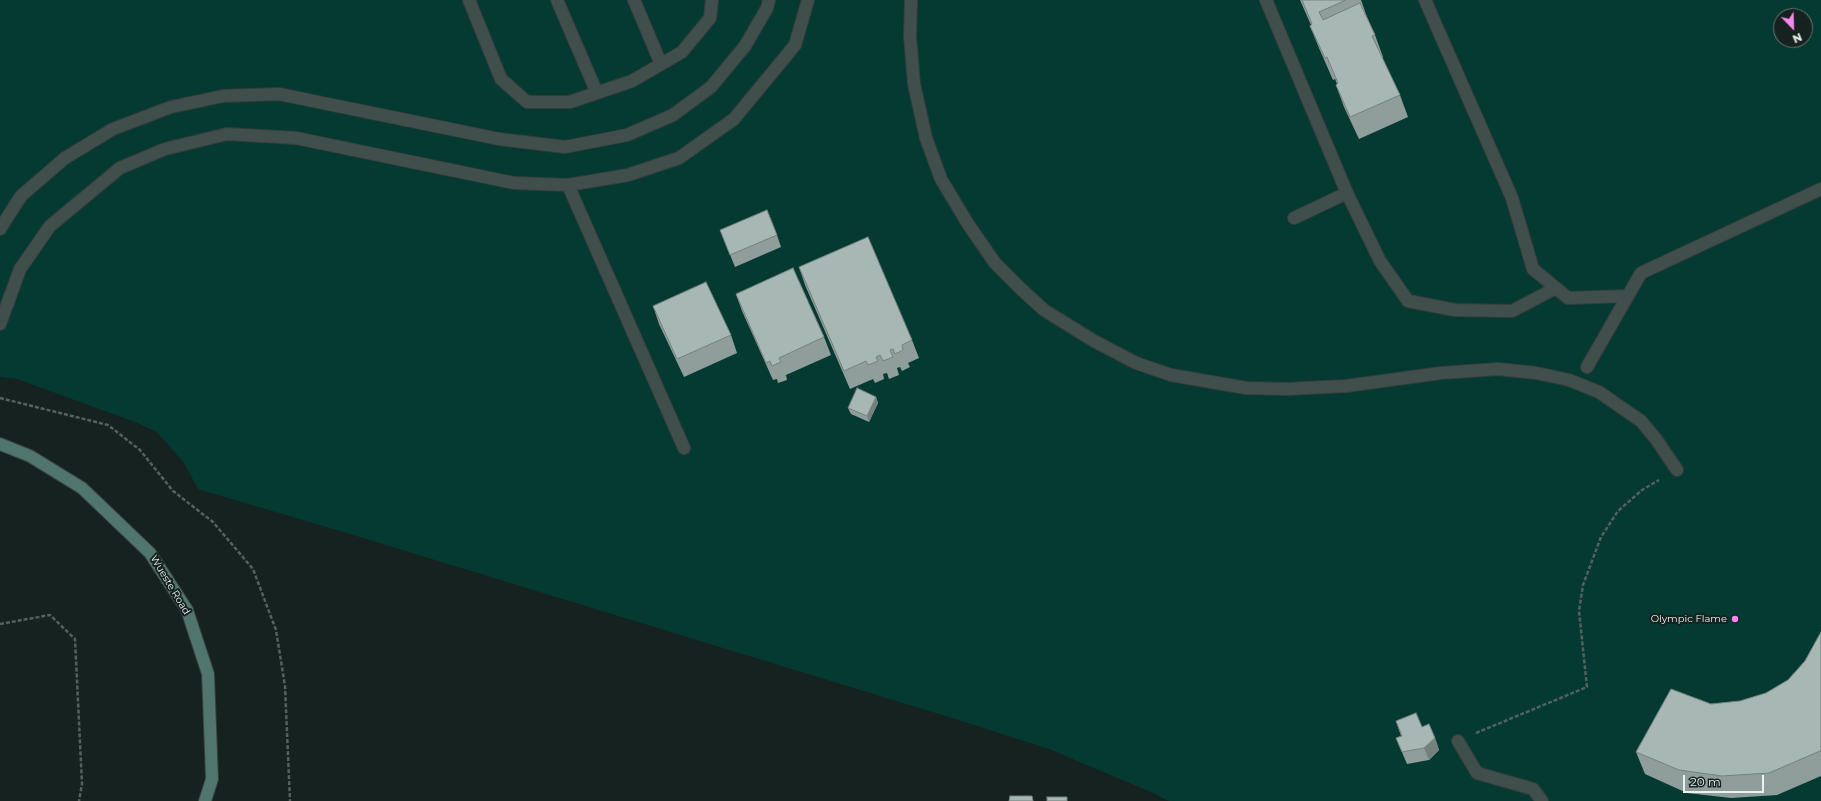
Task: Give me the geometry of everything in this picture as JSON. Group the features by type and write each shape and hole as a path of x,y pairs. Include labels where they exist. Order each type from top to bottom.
{"street":[{"path":"469,0 501,79 527,102 570,102 632,81 682,52 710,18 712,0"},
{"path":"557,0 597,93"},
{"path":"634,0 661,64"},
{"path":"0,229 21,196 65,158 106,133 171,107 223,96 279,94 499,139 565,147 627,135 673,115 711,87 745,46 770,0"},
{"path":"0,324 20,269 50,226 120,168 165,149 227,134 296,138 514,183 568,185 628,175 679,158 734,119 795,45 808,0"},
{"path":"911,0 910,36 914,84 926,138 941,179 968,224 995,263 1044,310 1094,341 1136,363 1171,375 1246,388 1287,389 1346,386 1441,373 1498,369 1536,373 1569,380 1599,392 1641,421 1656,439 1677,470"},
{"path":"1266,0 1347,193 1380,261 1408,301 1455,310 1512,311 1556,288"},
{"path":"1425,0 1512,198 1533,269 1568,298 1628,296"},
{"path":"568,185 684,448"},
{"path":"1587,367 1641,274 1821,189"},
{"path":"1294,218 1347,193"},
{"name":"Wueste Road","path":"0,444 30,456 82,488 150,553 187,610 208,674 212,778 205,801"},
{"path":"1458,741 1477,773 1533,789 1542,801"}],"path":[{"path":"0,398 108,426 140,450 173,491 213,522 253,569 276,630 285,686 290,801"},
{"path":"1458,741 1587,687 1579,611 1583,585 1601,537 1618,511 1642,490 1677,470"},
{"path":"0,624 50,615 75,639 82,784 79,801"}],"green space":[{"path":"0,0 1821,0 1821,801 1169,801 1049,749 350,534 198,489 184,463 157,432 135,422 17,379 0,377"}],"building":[{"path":"1302,0 1346,0 1319,12 1323,20 1360,3 1375,35 1372,36 1400,95 1350,117 1336,85 1338,83 1327,57 1325,58 1310,26 1312,24"},
{"path":"767,210 777,235 730,255 720,230"},
{"path":"868,237 912,340 902,345 903,350 895,354 893,349 890,350 893,357 883,361 880,355 876,357 878,361 868,365 866,361 844,371 799,267"},
{"path":"793,268 824,337 779,358 781,362 772,366 770,361 766,363 736,294"},
{"path":"706,282 731,335 677,359 653,306"},
{"path":"857,388 876,397 867,416 848,408"},
{"path":"1821,632 1820,751 1769,773 1722,776 1679,770 1636,752 1671,689 1711,704 1740,701 1766,693 1788,680 1805,661"},
{"path":"1416,713 1422,727 1429,724 1435,738 1424,748 1402,752 1396,738 1402,736 1396,721"},
{"path":"1010,796 1032,796 1033,801 1009,801"},
{"path":"1047,797 1067,797 1067,801 1047,801"}],"place":[{"name":"Olympic Flame","path":"1735,619"}]}
